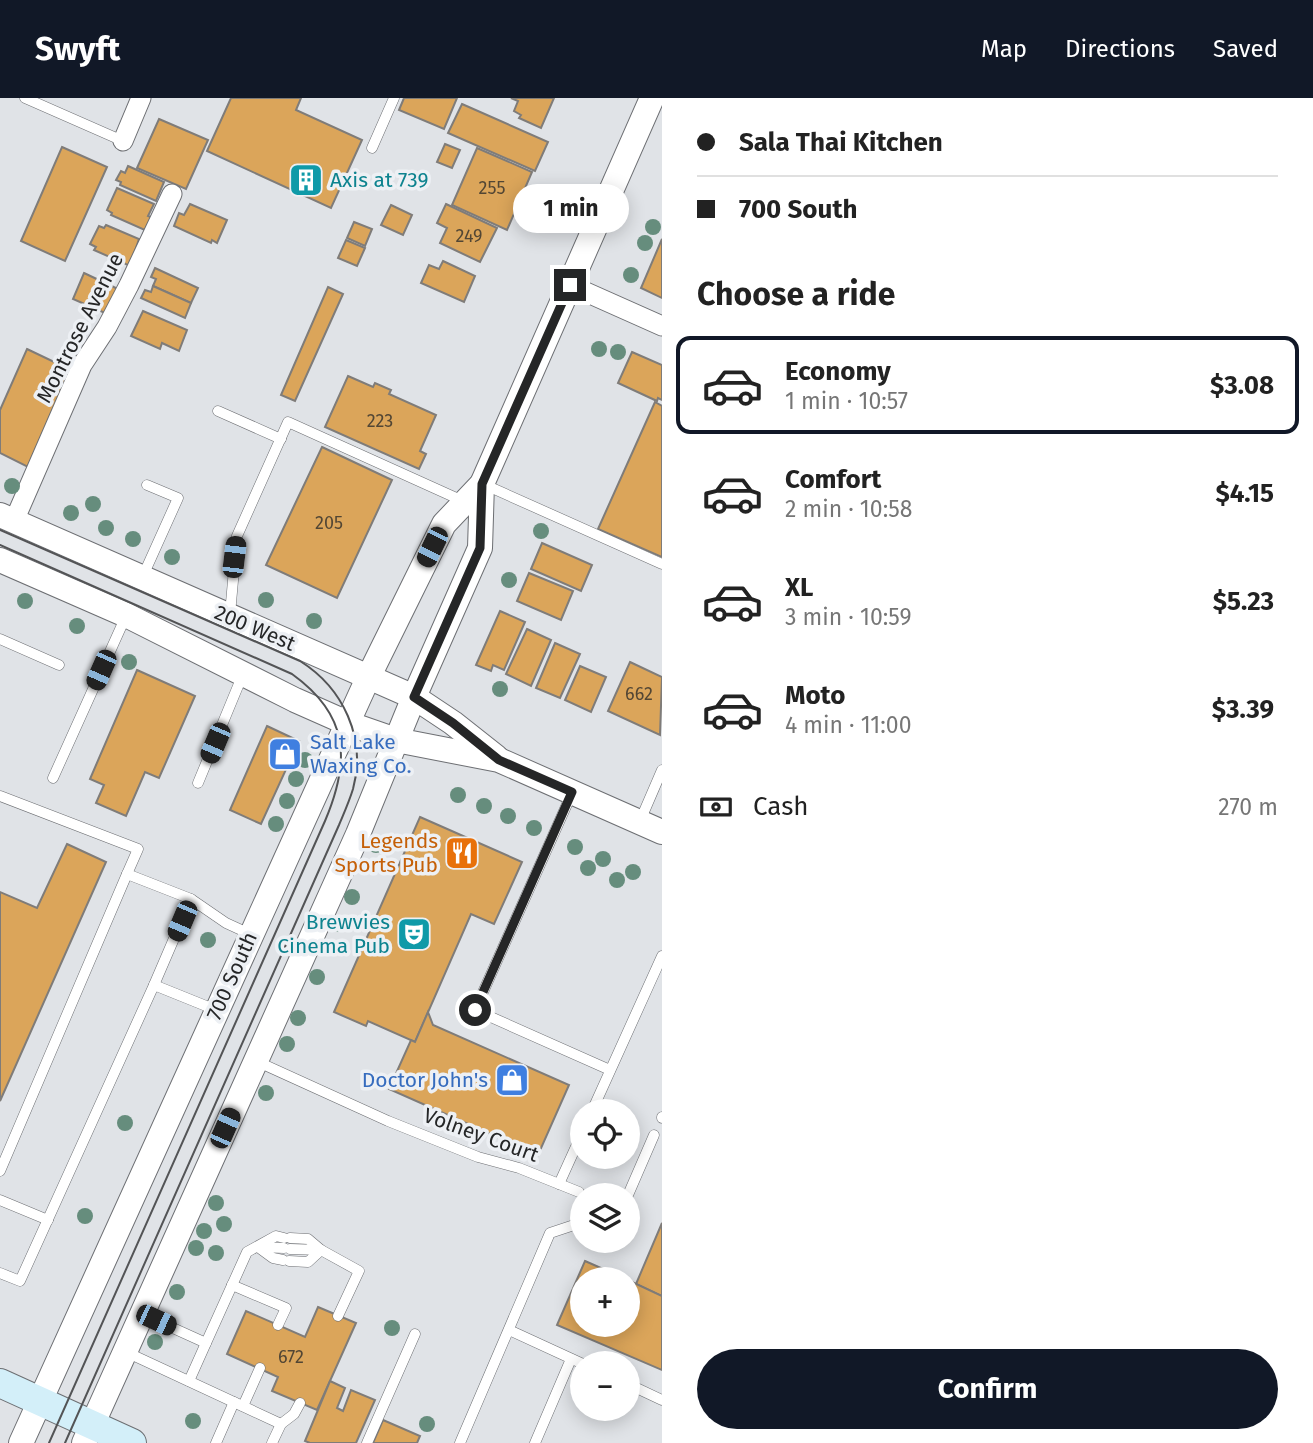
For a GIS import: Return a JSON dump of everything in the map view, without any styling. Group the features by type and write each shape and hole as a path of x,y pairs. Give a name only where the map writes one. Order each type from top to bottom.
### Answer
{"main road":[{"path":"0,1384 39,1401 88,1434 132,1443"}],"street":[{"path":"123,141 141,98"},
{"name":"700 South","path":"21,1443 368,678 443,524 482,484 652,98"},
{"name":"Montrose Avenue","path":"7,518 82,365 107,327 129,285 172,194"},
{"path":"570,285 662,326"},
{"name":"700 South","path":"88,1434 358,834 414,697 480,548 482,484"},
{"name":"200 West","path":"7,518 414,697 453,723 499,760"},
{"name":"200 West","path":"0,560 126,615 347,723 396,740 499,760 662,832"}],"lane":[{"path":"24,98 123,141"},
{"path":"372,148 394,98"},
{"path":"218,411 281,439"},
{"path":"230,618 237,536 288,422 465,502"},
{"path":"482,484 662,564"},
{"path":"142,579 178,498 147,485"},
{"path":"53,778 126,615"},
{"path":"0,639 59,666"},
{"path":"198,783 244,674"},
{"path":"639,822 662,770"},
{"path":"572,792 475,1010 610,1070"},
{"path":"0,796 138,849 0,1171"},
{"path":"127,874 191,899 226,923 251,934"},
{"path":"0,1273 20,1281 191,899"},
{"path":"597,1099 662,956"},
{"path":"154,985 217,1010"},
{"name":"Volney Court","path":"256,1061 388,1121 478,1157 519,1168 570,1188"},
{"path":"633,1183 654,1135"},
{"path":"559,1184 570,1160"},
{"path":"0,1200 48,1220"},
{"path":"460,1443 550,1233 570,1226"},
{"path":"189,1381 247,1252 258,1247 308,1239 321,1250 359,1271 338,1316"},
{"path":"258,1247 273,1258 286,1261 308,1262 321,1250"},
{"path":"232,1285 286,1308 278,1325"},
{"path":"142,1314 206,1343"},
{"path":"509,1330 570,1359"},
{"path":"367,1443 415,1334"},
{"path":"125,1352 281,1424"},
{"path":"535,1443 570,1361"},
{"path":"216,1443 260,1368"},
{"path":"640,1390 662,1400"},
{"path":"272,1443 281,1424 295,1414 300,1403"}],"building":[{"name":"Axis at 739","path":"231,98 301,98 296,110 362,140 331,208 207,151"},
{"path":"404,98 457,98 444,129 399,110"},
{"path":"511,98 554,98 541,128 519,118 521,115 514,111 518,101"},
{"path":"462,104 548,142 535,171 448,133"},
{"path":"159,119 208,140 186,189 137,168"},
{"path":"445,144 460,150 452,168 437,162"},
{"path":"62,147 107,167 65,261 21,241"},
{"path":"477,148 532,172 507,230 452,205"},
{"path":"128,166 164,182 156,201 120,185 121,182 116,180 121,171 125,173"},
{"path":"117,188 154,204 148,216 153,218 147,231 111,215 107,210"},
{"path":"190,204 227,220 217,243 212,240 211,243 174,226 179,213 184,215"},
{"path":"446,204 497,228 480,262 440,243 447,228 437,223"},
{"path":"391,205 412,215 403,235 381,225"},
{"path":"354,222 372,229 365,246 347,238"},
{"path":"106,225 139,239 130,266 94,250 96,247 90,244 99,226 104,228"},
{"path":"662,239 662,298 641,288"},
{"path":"346,240 365,248 357,266 338,258"},
{"path":"443,261 475,276 464,302 421,283 429,265 439,269"},
{"path":"155,268 198,288 191,303 153,286 156,279 151,277"},
{"path":"84,273 120,290 105,313 73,299"},
{"path":"153,286 191,303 185,318 141,298 145,290 151,292"},
{"path":"328,287 343,294 295,401 281,395"},
{"path":"143,311 187,330 179,351 162,343 160,349 131,336"},
{"path":"27,349 71,370 28,467 0,453 0,410"},
{"path":"632,352 662,365 662,400 658,398 657,401 618,383"},
{"path":"348,376 373,387 375,383 391,390 389,394 436,415 420,451 426,454 419,469 325,427"},
{"path":"655,402 662,406 662,557 598,529"},
{"path":"322,447 392,480 337,598 266,565"},
{"path":"542,543 592,565 581,591 531,569"},
{"path":"529,573 573,591 561,620 517,601"},
{"path":"500,611 525,622 504,670 493,665 491,671 476,665"},
{"path":"527,629 551,640 531,686 506,674"},
{"path":"555,643 580,654 560,698 536,688"},
{"path":"630,662 662,677 660,735 608,711"},
{"path":"580,666 606,677 591,712 565,700"},
{"path":"137,670 195,696 159,778 145,772 126,816 96,803 104,785 90,779"},
{"path":"267,726 299,741 261,824 230,810"},
{"path":"420,817 522,862 494,924 471,914 415,1042 368,1021 366,1026 334,1012"},
{"path":"67,844 106,862 0,1101 0,892 37,908"},
{"path":"428,1012 433,1025 569,1085 538,1155 389,1089 411,1040 415,1042"},
{"path":"662,1223 662,1296 640,1286 640,1275"},
{"path":"585,1261 599,1267 582,1267"},
{"path":"640,1286 662,1296 662,1370 640,1361 640,1351 618,1351 585,1337 640,1337"},
{"path":"570,1295 570,1331 557,1325"},
{"path":"318,1307 356,1323 317,1410 272,1391 278,1377 227,1354 246,1311 305,1337"},
{"path":"330,1381 345,1388 337,1408 343,1411 351,1390 375,1400 356,1443 305,1441"},
{"path":"383,1420 420,1436 417,1443 373,1443"}],"tram line":[{"path":"0,530 300,661 315,672 339,700 348,716 357,751 353,789 339,825 65,1443"},
{"path":"0,545 292,674 325,706 340,740 341,758 339,778 325,821 49,1443"}],"place":[{"name":"Axis at 739","path":"306,180"},
{"name":"Salt Lake Waxing Co.","path":"285,754"},
{"name":"Legends Sports Pub","path":"462,853"},
{"name":"Brewvies Cinema Pub","path":"414,934"},
{"name":"Doctor John's","path":"512,1080"}],"route":[{"path":"475,1010 572,792 499,760 453,723 414,697 480,548 482,484 570,285"}]}
